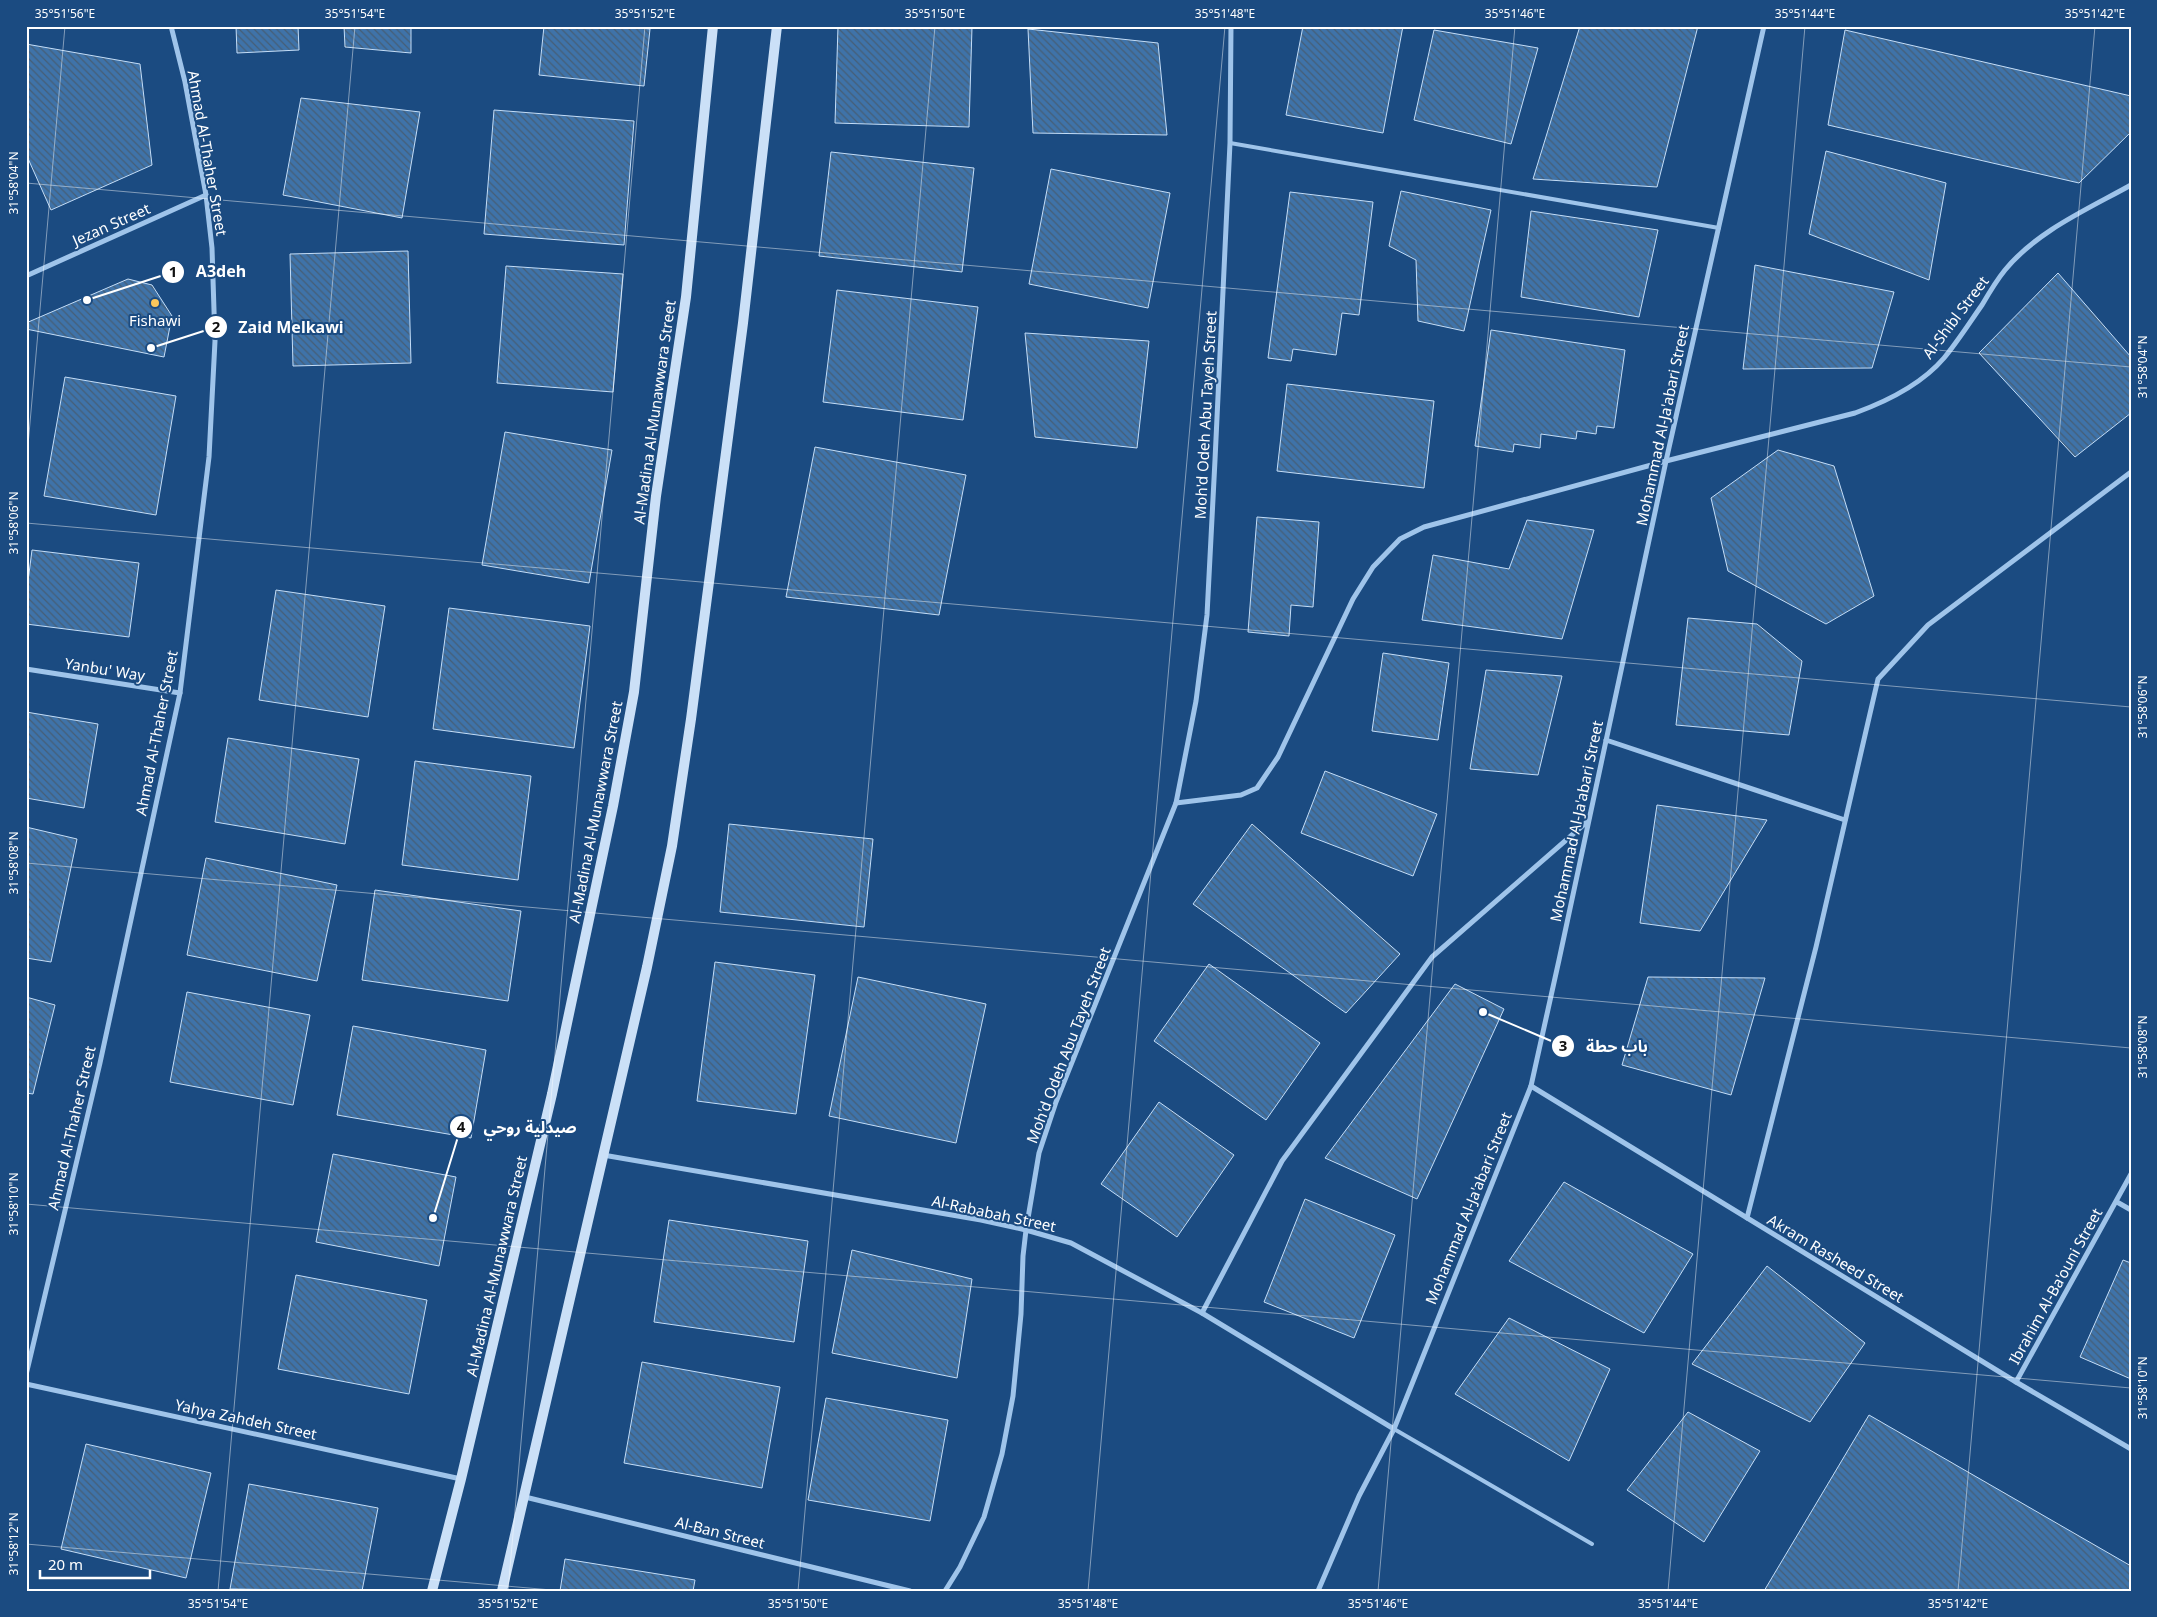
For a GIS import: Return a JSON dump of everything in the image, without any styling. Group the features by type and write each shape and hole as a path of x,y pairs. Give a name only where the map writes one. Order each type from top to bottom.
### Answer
{"main road":[{"name":"Al-Madina Al-Munawwara Street","path":"432,1591 461,1479 554,1084 613,806 634,692 656,496 686,297 713,26"},
{"path":"502,1591 647,967 672,846 691,719 744,323 777,26"}],"street":[{"name":"Ahmad Al-Thaher Street","path":"26,1375 98,1072 180,693 209,458 215,351 212,248 206,194 185,82 171,26"},
{"name":"Moh'd Odeh Abu Tayeh Street","path":"944,1591 960,1567 984,1517 1002,1454 1013,1396 1021,1314 1022,1256 1039,1153 1056,1102 1176,803 1196,701 1206,615 1230,143 1230,26"},
{"name":"Mohammad Al-Ja'abari Street","path":"1318,1591 1359,1496 1394,1429 1531,1086 1666,461 1764,26"},
{"name":"Al-Shibl Street","path":"1666,461 1855,414 1878,405 1908,389 1926,376 1944,358 2005,270 2032,244 2068,220 2131,185"},
{"name":"Jezan Street","path":"26,276 206,194"},
{"path":"1176,803 1241,795 1257,788 1278,757 1352,599 1373,567 1400,539 1424,527 1666,461"},
{"path":"1747,1218 1816,947 1878,680 1928,625 2131,472"},
{"name":"Yanbu' Way","path":"26,669 180,693"},
{"path":"1606,740 1845,820"},
{"path":"1202,1313 1282,1161 1432,957 1589,821"},
{"name":"Akram Rasheed Street","path":"1531,1086 2016,1382 2131,1449"},
{"name":"Al-Rababah Street","path":"603,1155 1026,1230 1071,1243 1202,1313 1394,1429"},
{"name":"Ibrahim Al-Ba'ouni Street","path":"2016,1382 2131,1174"},
{"name":"Ibrahim Al-Ba'ouni Street","path":"2117,1202 2131,1210"},
{"name":"Yahya Zahdeh Street","path":"26,1384 461,1479"},
{"name":"Al-Ban Street","path":"525,1497 910,1591"}],"lane":[{"path":"1230,143 1719,228"},
{"path":"1394,1429 1592,1544"}],"building":[{"path":"236,26 298,26 299,50 237,53"},
{"path":"344,26 411,26 411,53 345,47"},
{"path":"544,26 625,26 650,29 644,86 539,75"},
{"path":"838,26 972,27 969,127 835,123"},
{"path":"1303,26 1403,26 1383,133 1286,115"},
{"path":"1580,26 1698,26 1657,187 1533,179"},
{"path":"1028,29 1158,43 1167,135 1033,133"},
{"path":"1434,30 1538,48 1511,144 1414,120"},
{"path":"1845,30 2131,96 2131,132 2079,183 1828,125"},
{"path":"26,44 140,64 152,165 51,210 26,154"},
{"path":"301,98 420,112 402,218 283,195"},
{"path":"494,110 634,121 624,245 484,234"},
{"path":"1826,151 1946,183 1929,280 1809,234"},
{"path":"831,152 974,168 962,272 819,256"},
{"path":"1051,169 1170,193 1148,308 1029,284"},
{"path":"1401,191 1491,210 1464,331 1418,321 1416,260 1389,246"},
{"path":"1290,192 1373,202 1359,315 1342,313 1336,355 1293,349 1291,361 1268,358"},
{"path":"1531,211 1658,230 1639,317 1521,297"},
{"path":"408,251 411,363 293,366 290,254"},
{"path":"1755,265 1894,292 1872,368 1743,369"},
{"path":"506,266 623,274 613,392 497,383"},
{"path":"2058,273 2131,357 2131,413 2075,457 1979,353"},
{"path":"128,279 152,285 172,316 164,357 26,329 26,323"},
{"path":"837,290 978,307 963,420 823,402"},
{"path":"1491,330 1625,350 1614,428 1597,426 1596,434 1577,431 1576,439 1541,434 1540,448 1514,444 1513,452 1475,446"},
{"path":"1025,333 1149,341 1137,448 1035,437"},
{"path":"65,377 176,396 156,515 44,496"},
{"path":"1287,384 1434,401 1424,488 1277,471"},
{"path":"505,432 612,450 589,583 482,565"},
{"path":"815,447 966,475 939,615 786,597"},
{"path":"1778,450 1834,466 1874,596 1826,624 1728,571 1711,498"},
{"path":"1257,517 1319,522 1313,607 1291,605 1289,636 1248,632"},
{"path":"1527,520 1594,530 1562,639 1422,620 1433,555 1509,569"},
{"path":"32,550 139,563 129,637 26,624 26,597"},
{"path":"276,590 385,606 368,717 259,700"},
{"path":"449,608 590,626 574,748 433,729"},
{"path":"1688,618 1757,624 1802,661 1789,735 1676,725"},
{"path":"1383,653 1449,663 1438,740 1372,731"},
{"path":"1486,670 1562,676 1538,775 1470,769"},
{"path":"26,712 98,724 84,808 26,798"},
{"path":"228,738 359,759 345,844 215,822"},
{"path":"415,761 531,776 518,880 402,865"},
{"path":"1325,771 1437,814 1413,876 1301,833"},
{"path":"1657,805 1767,820 1700,931 1640,923"},
{"path":"729,824 873,839 864,927 720,912"},
{"path":"1252,824 1400,954 1346,1013 1193,904"},
{"path":"26,827 77,839 51,962 26,958"},
{"path":"206,858 337,885 317,981 187,955"},
{"path":"375,890 521,911 508,1001 362,980"},
{"path":"715,962 815,975 796,1114 697,1101"},
{"path":"1209,964 1320,1043 1266,1120 1154,1041"},
{"path":"858,977 986,1004 956,1143 829,1116"},
{"path":"1648,977 1765,978 1731,1095 1622,1065"},
{"path":"1455,984 1504,1009 1417,1199 1325,1158"},
{"path":"187,992 310,1015 293,1105 170,1082"},
{"path":"26,997 55,1005 33,1094 26,1093"},
{"path":"353,1026 486,1050 471,1138 337,1115"},
{"path":"1159,1102 1234,1155 1177,1237 1101,1184"},
{"path":"333,1154 456,1177 439,1266 316,1242"},
{"path":"1564,1182 1693,1254 1644,1333 1509,1261"},
{"path":"1305,1199 1395,1235 1354,1338 1264,1302"},
{"path":"669,1220 808,1241 794,1342 654,1322"},
{"path":"852,1250 972,1279 957,1378 832,1353"},
{"path":"2123,1260 2131,1263 2131,1379 2080,1357"},
{"path":"1767,1266 1865,1343 1810,1422 1692,1364"},
{"path":"296,1275 427,1300 409,1394 278,1369"},
{"path":"1509,1318 1610,1369 1569,1461 1455,1394"},
{"path":"642,1362 780,1387 762,1488 624,1463"},
{"path":"826,1398 948,1420 930,1521 808,1500"},
{"path":"1688,1412 1760,1451 1704,1542 1627,1490"},
{"path":"1869,1415 2131,1566 2131,1591 1764,1591"},
{"path":"86,1444 211,1473 186,1578 61,1549"},
{"path":"249,1484 378,1508 362,1591 230,1589"},
{"path":"565,1559 695,1580 693,1591 560,1591"}],"place":[{"name":"A3deh","path":"87,300"},
{"name":"Fishawi","path":"155,303"},
{"name":"Zaid Melkawi","path":"151,348"},
{"name":"باب حطة","path":"1483,1012"},
{"name":"صيدلية روحي","path":"433,1218"}]}
